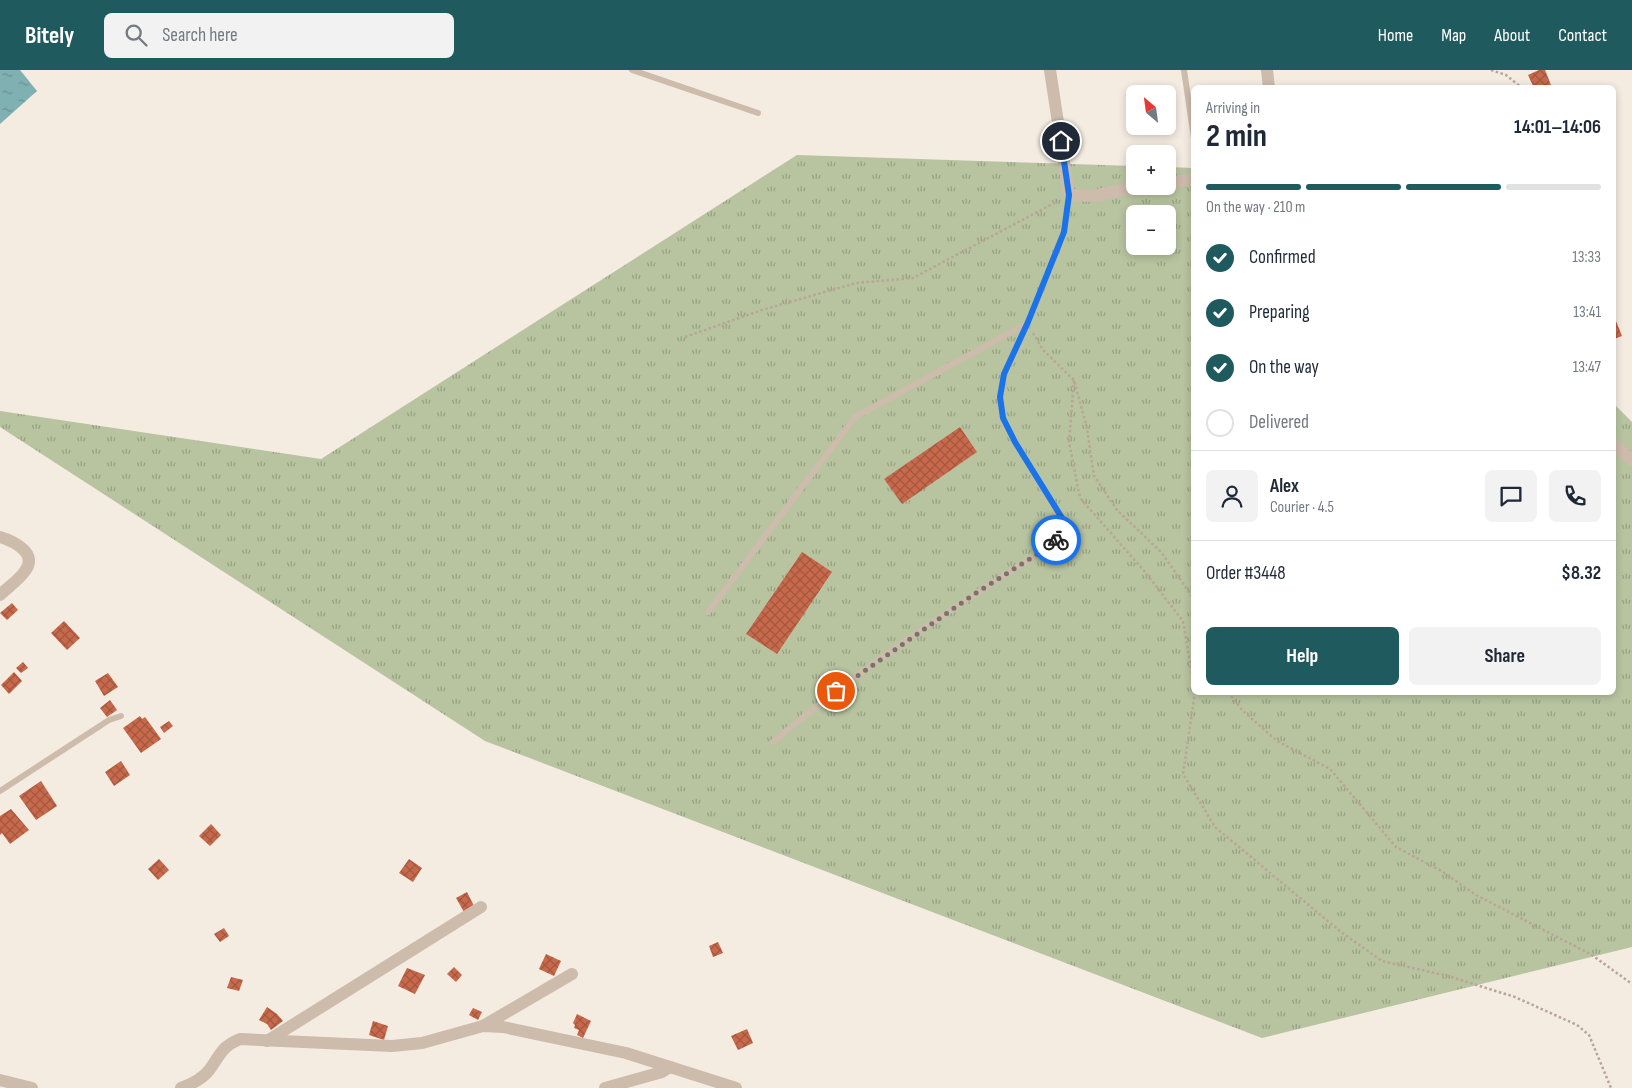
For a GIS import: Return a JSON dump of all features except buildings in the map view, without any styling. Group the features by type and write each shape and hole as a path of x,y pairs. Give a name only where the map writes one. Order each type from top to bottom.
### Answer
{"street":[{"path":"1050,70 1069,195 1093,196 1126,189"},
{"path":"1267,70 1269,85"},
{"path":"1176,182 1191,179"},
{"path":"1616,447 1632,460"},
{"path":"0,537 22,545 28,557 27,570 0,595"},
{"path":"266,1041 481,907"},
{"path":"181,1088 194,1083 209,1071 226,1045 240,1039 392,1046 422,1043 483,1026 572,974"},
{"path":"483,1026 503,1027 626,1054 736,1088"},
{"path":"605,1088 662,1072 670,1067"},
{"path":"0,1080 32,1088"}],"lane":[{"path":"632,70 758,113"},
{"path":"1184,70 1191,118"},
{"path":"773,742 821,702 973,595 1050,546 1058,538 1062,528 1062,518 1015,442 1003,418 1000,397 1004,374 1028,322 1064,232 1069,195"},
{"path":"708,612 855,417 1028,322"},
{"path":"0,791 109,720 121,716"}],"path":[{"path":"1491,70 1506,75 1518,85"},
{"path":"685,337 762,310 856,283 913,278 1069,195"},
{"path":"1028,322 1043,350 1074,380 1087,428 1094,476 1117,510 1161,552 1191,595"},
{"path":"1074,380 1069,442 1080,498 1145,572 1182,621 1191,670"},
{"path":"1195,695 1183,774 1215,828 1341,932 1382,961 1448,976 1515,997 1577,1024 1588,1035 1611,1088"},
{"path":"1230,695 1242,710 1277,741 1330,769 1396,846 1443,872 1476,895 1592,955 1632,984"}],"green space":[{"path":"797,155 1126,166 1126,195 1176,195 1176,167 1191,168 1191,695 1616,695 1616,406 1632,422 1632,947 1262,1038 485,741 0,427 0,411 321,459"}],"water":[{"path":"0,70 20,70 37,91 0,124"}],"way so far":[{"path":"836,691 973,595 1050,546 1056,540"}],"route":[{"path":"1056,540 1062,528 1062,518 1015,442 1003,418 1000,397 1004,374 1028,322 1064,232 1069,195 1061,141"}]}
